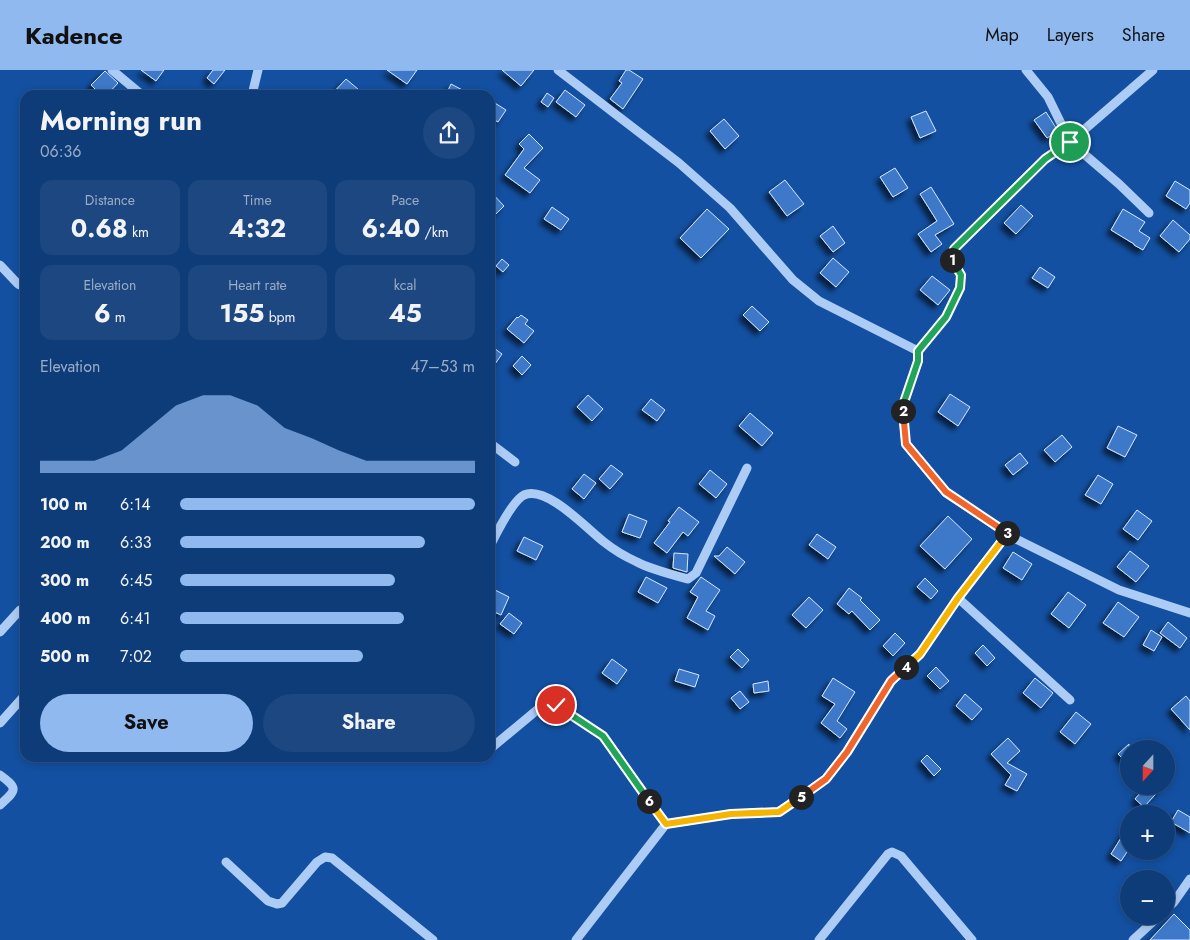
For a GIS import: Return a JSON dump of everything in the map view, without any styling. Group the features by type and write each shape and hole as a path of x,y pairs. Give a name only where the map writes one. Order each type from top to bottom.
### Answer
{"street":[{"path":"112,70 136,90"},
{"path":"253,90 258,70"},
{"path":"558,70 678,164 730,208 793,280 819,301 918,351"},
{"path":"1026,70 1048,97 1070,142 1119,184 1149,213"},
{"path":"1153,70 1070,142 1045,159 954,249 951,258 961,275 960,288 946,317 918,351 918,361 902,408 906,444 946,492 1016,539 1120,590 1190,613"},
{"path":"0,265 20,285"},
{"path":"495,447 515,462"},
{"path":"495,537 508,512 522,496 537,494 558,503 606,543 638,563 688,579 696,573 747,468"},
{"path":"576,940 666,824 731,814 779,812 826,779 847,752 891,681 920,654 958,598 1008,533"},
{"path":"958,598 1070,700"},
{"path":"0,632 20,610"},
{"path":"0,723 20,701"},
{"path":"495,745 543,705 556,705 603,736 666,824"},
{"path":"0,775 12,784 14,789 0,805"},
{"path":"819,940 888,854 892,852 901,856 972,940"},
{"path":"226,862 268,900 277,904 282,903 317,862 325,857 332,858 433,940"},
{"path":"1175,901 1190,879"},
{"path":"1133,940 1149,925"}],"building":[{"path":"141,70 164,70 156,81"},
{"path":"213,70 225,70 214,84 207,78"},
{"path":"387,70 417,70 407,84"},
{"path":"502,70 534,70 521,86"},
{"path":"626,70 643,79 623,109 610,99 622,83 619,81"},
{"path":"105,71 118,83 112,90 96,90 91,85"},
{"path":"346,79 359,90 336,90"},
{"path":"451,84 462,90 448,90"},
{"path":"565,90 585,105 576,117 556,102"},
{"path":"547,93 554,98 548,107 541,102"},
{"path":"495,103 506,110 498,122 495,120"},
{"path":"926,111 936,131 920,138 911,117"},
{"path":"1046,112 1058,131 1047,138 1034,120"},
{"path":"724,119 739,136 725,149 710,131"},
{"path":"529,134 543,148 524,168 540,180 530,193 505,175 524,149 519,144"},
{"path":"895,168 908,188 893,197 880,177"},
{"path":"785,180 804,204 787,216 769,192"},
{"path":"1175,181 1190,190 1190,203 1186,209 1166,196"},
{"path":"931,187 954,224 935,235 942,244 931,252 918,234 937,221 920,194"},
{"path":"495,196 504,206 495,215"},
{"path":"1021,205 1033,216 1016,234 1004,223"},
{"path":"552,207 569,219 561,230 544,219"},
{"path":"707,209 729,229 701,258 680,238"},
{"path":"1123,209 1145,222 1139,231 1150,238 1143,250 1111,230"},
{"path":"1173,220 1190,235 1190,239 1179,252 1160,236"},
{"path":"833,226 845,243 833,252 820,236"},
{"path":"833,258 849,272 836,287 820,273"},
{"path":"502,259 509,265 503,272 496,266"},
{"path":"1040,267 1055,277 1048,288 1032,278"},
{"path":"932,276 950,290 938,305 920,290"},
{"path":"752,306 769,322 760,331 743,315"},
{"path":"521,315 528,320 525,324 534,331 524,343 507,329"},
{"path":"495,349 502,354 495,364"},
{"path":"522,356 531,365 522,375 513,366"},
{"path":"950,394 970,407 958,426 938,412"},
{"path":"588,395 603,409 592,421 577,407"},
{"path":"651,399 665,410 657,421 642,410"},
{"path":"750,413 773,433 762,446 739,426"},
{"path":"1118,426 1137,435 1125,457 1107,448"},
{"path":"1062,435 1072,447 1055,462 1044,450"},
{"path":"1020,453 1028,463 1013,475 1005,465"},
{"path":"611,465 623,474 610,489 599,479"},
{"path":"710,470 727,484 716,498 699,484"},
{"path":"584,474 596,483 584,499 572,489"},
{"path":"1098,475 1113,484 1101,504 1085,495"},
{"path":"679,507 699,522 688,536 683,532 667,553 654,543"},
{"path":"1137,510 1152,521 1138,540 1123,529"},
{"path":"629,514 647,521 640,538 622,532"},
{"path":"948,516 972,539 945,569 920,546"},
{"path":"817,534 836,547 828,559 809,545"},
{"path":"524,537 543,546 536,560 517,551"},
{"path":"727,547 745,562 735,574 714,556 719,556"},
{"path":"1130,551 1149,566 1136,582 1117,567"},
{"path":"1013,552 1032,564 1022,580 1003,568"},
{"path":"674,553 688,554 687,572 673,568"},
{"path":"646,577 667,588 658,603 638,592"},
{"path":"701,577 720,590 706,611 715,616 708,630 687,618 698,597 690,592"},
{"path":"925,578 938,591 931,599 917,587"},
{"path":"849,588 862,598 860,600 880,620 870,630 852,611 849,614 837,604"},
{"path":"495,590 509,597 501,615 495,612"},
{"path":"1068,592 1086,605 1069,628 1051,614"},
{"path":"809,597 823,610 806,628 792,615"},
{"path":"1118,602 1139,617 1124,637 1103,623"},
{"path":"509,613 522,623 514,634 500,624"},
{"path":"1168,622 1187,638 1180,648 1160,633"},
{"path":"1151,630 1162,637 1154,651 1143,645"},
{"path":"895,633 905,643 893,656 883,646"},
{"path":"983,645 995,658 987,666 975,653"},
{"path":"738,649 749,660 742,668 730,657"},
{"path":"612,659 627,670 617,684 602,673"},
{"path":"936,667 949,681 940,689 927,676"},
{"path":"679,669 699,675 695,687 675,681"},
{"path":"833,678 855,692 837,721 847,729 840,738 821,723 835,704 822,696"},
{"path":"1035,678 1053,693 1041,708 1023,693"},
{"path":"768,681 769,691 754,693 753,684"},
{"path":"740,691 749,702 740,709 731,698"},
{"path":"965,694 982,709 972,720 956,706"},
{"path":"1186,696 1190,701 1190,730 1171,709"},
{"path":"1076,712 1091,724 1075,744 1060,732"},
{"path":"1008,738 1020,751 1007,763 1027,774 1017,791 1005,785 1011,775 991,754"},
{"path":"927,755 941,769 934,776 921,761"},
{"path":"1138,795 1155,795 1146,805 1142,805 1135,799"},
{"path":"1178,810 1190,817 1190,833 1175,824 1175,815"},
{"path":"1120,840 1120,860 1122,860 1121,861 1111,854"},
{"path":"1175,915 1190,930 1190,940 1150,940 1164,925 1175,925"}],"route":[{"path":"556,705 603,736 666,824 731,814 779,812 826,779 847,752 891,681 920,654 958,598 1008,533 946,492 906,444 902,408 918,361 918,351 946,317 960,288 961,275 951,258 954,249 1045,159 1070,142"}]}
